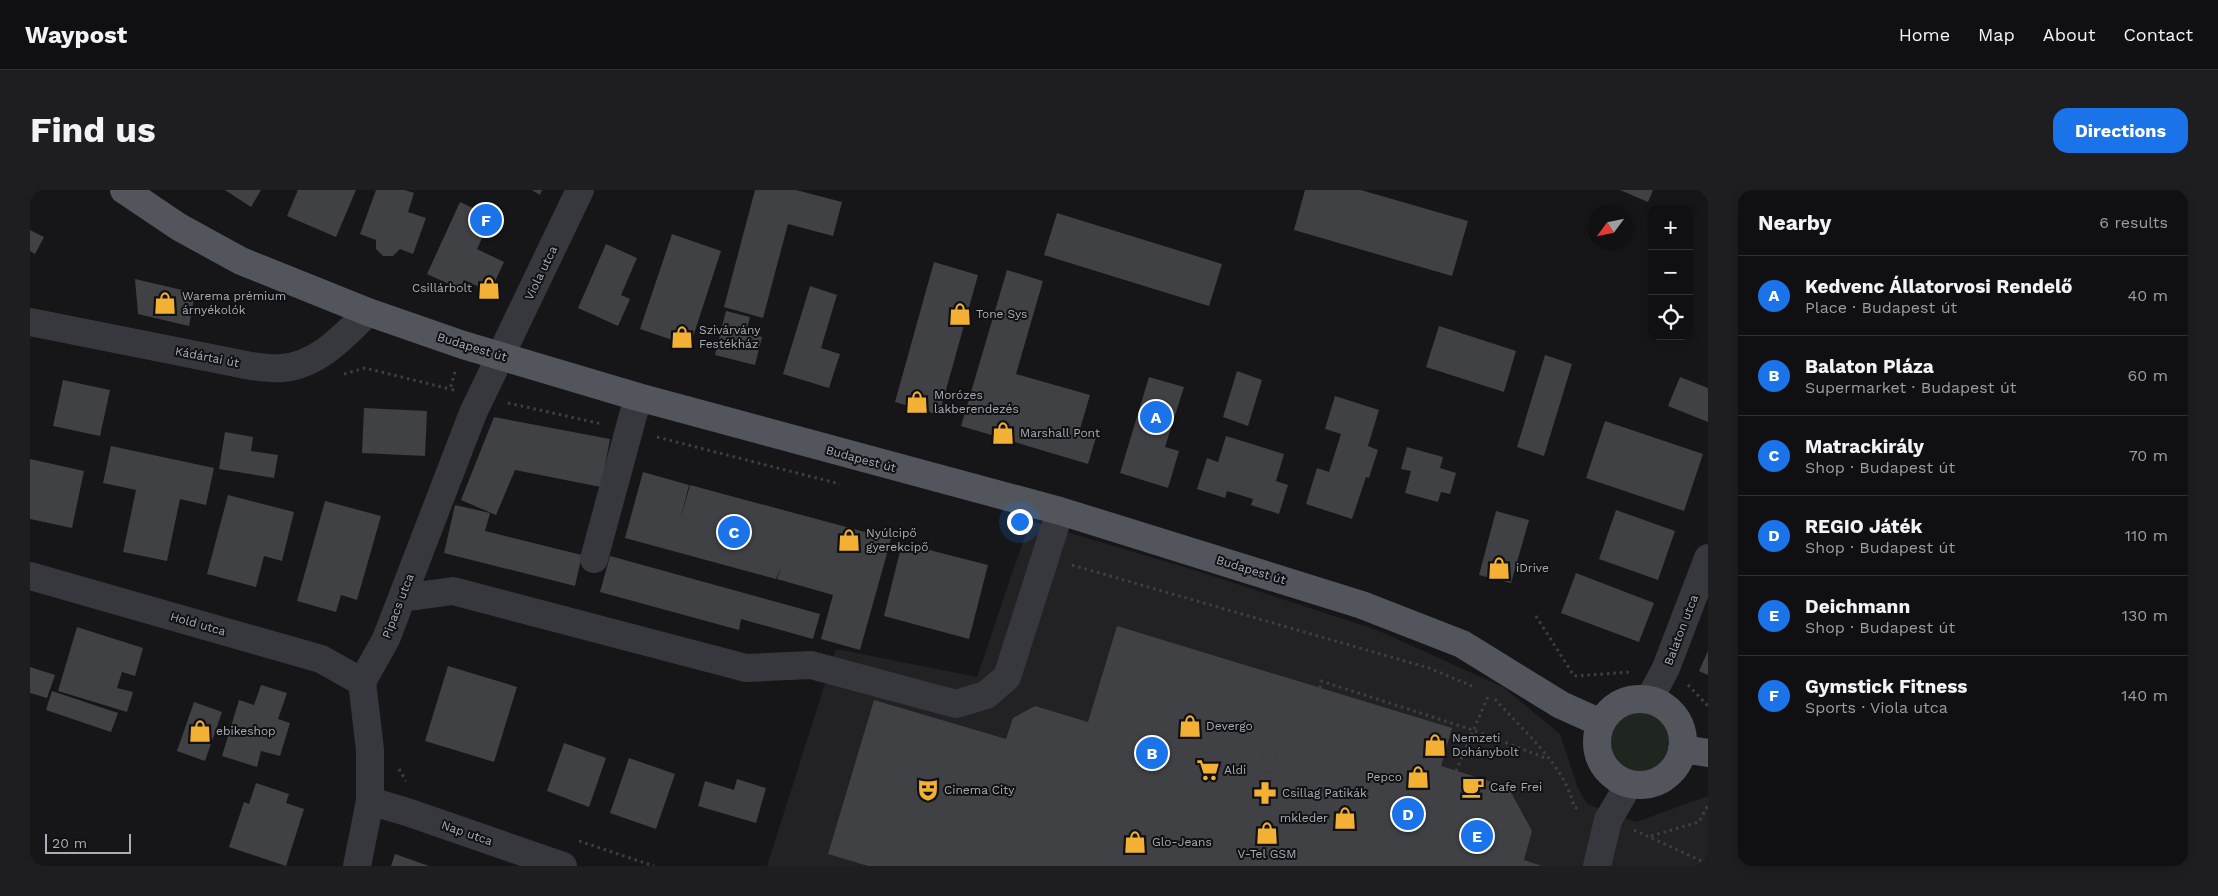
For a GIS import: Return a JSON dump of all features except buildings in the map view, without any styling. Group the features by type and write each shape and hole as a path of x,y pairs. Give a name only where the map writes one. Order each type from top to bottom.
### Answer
{"main road":[{"name":"Budapest út","path":"124,190 179,227 241,262 368,312 463,345 638,397 1060,511 1362,605 1462,644 1560,705 1600,723"},
{"path":"1634,699 1648,700 1661,704 1671,712 1679,723 1682,736 1695,751 1663,778 1646,785 1629,784 1615,778 1604,767 1598,753 1596,738 1600,723 1609,711 1621,703 1634,699"}],"street":[{"name":"Viola utca","path":"501,356 580,190"},
{"name":"Kádártai út","path":"30,322 251,366 282,368 314,359 345,335 368,312"},
{"name":"Pipacs utca","path":"362,682 386,639 473,412 501,356"},
{"path":"594,560 638,397"},
{"path":"402,598 453,591 746,668 811,666 956,704 986,695 1007,677 1060,511"},
{"name":"Balaton utca","path":"1648,700 1666,668 1708,558"},
{"name":"Hold utca","path":"30,576 321,659 362,682"},
{"path":"357,866 370,801 370,750 362,682"},
{"path":"1597,866 1608,820 1629,784"},
{"name":"Nap utca","path":"370,801 408,812 563,866"}],"path":[{"path":"450,389 463,345"},
{"path":"341,375 365,368 482,397 630,430 848,486"},
{"path":"1045,558 1429,668 1489,693 1549,759 1571,792 1574,807 1650,836 1708,864"},
{"path":"1536,616 1574,676 1634,672"},
{"path":"1320,688 1322,681 1473,730 1549,759"},
{"path":"1686,682 1708,706"},
{"path":"1456,771 1489,693"},
{"path":"1256,779 1265,751 1277,755 1271,775"},
{"path":"1650,836 1699,822 1708,805"}],"shaded area":[{"path":"1030,521 1194,570 1377,630 1503,687 1560,734 1578,788 1587,804 1636,822 1708,796 1708,866 767,866 836,649 977,677"},
{"path":"1640,699 1656,702 1664,706 1676,718 1680,726 1683,742 1680,758 1676,766 1664,778 1656,782 1640,785 1624,782 1616,778 1604,766 1600,758 1597,742 1600,726 1604,718 1616,706 1624,702"}],"place":[{"name":"Gymstick Fitness","path":"486,220"},
{"name":"Csillárbolt","path":"489,288"},
{"name":"Warema prémium árnyékolók","path":"165,303"},
{"name":"Tone Sys","path":"960,314"},
{"name":"Szivárvány Festékház","path":"682,337"},
{"name":"Morózes lakberendezés","path":"917,402"},
{"name":"Kedvenc Állatorvosi Rendelő","path":"1156,417"},
{"name":"Marshall Pont","path":"1003,433"},
{"name":"Matrackirály","path":"734,532"},
{"name":"Nyúlcipő gyerekcipő","path":"849,540"},
{"name":"iDrive","path":"1499,568"},
{"name":"Devergo","path":"1190,726"},
{"name":"ebikeshop","path":"200,731"},
{"name":"Nemzeti Dohánybolt","path":"1435,745"},
{"name":"Balaton Pláza","path":"1152,753"},
{"name":"Aldi","path":"1208,770"},
{"name":"Pepco","path":"1418,777"},
{"name":"Cafe Frei","path":"1473,787"},
{"name":"Cinema City","path":"928,790"},
{"name":"Csillag Patikák","path":"1265,793"},
{"name":"REGIO Játék","path":"1408,814"},
{"name":"mkleder","path":"1345,818"},
{"name":"V-Tel GSM","path":"1267,833"},
{"name":"Deichmann","path":"1477,836"},
{"name":"Glo-Jeans","path":"1135,842"}]}
